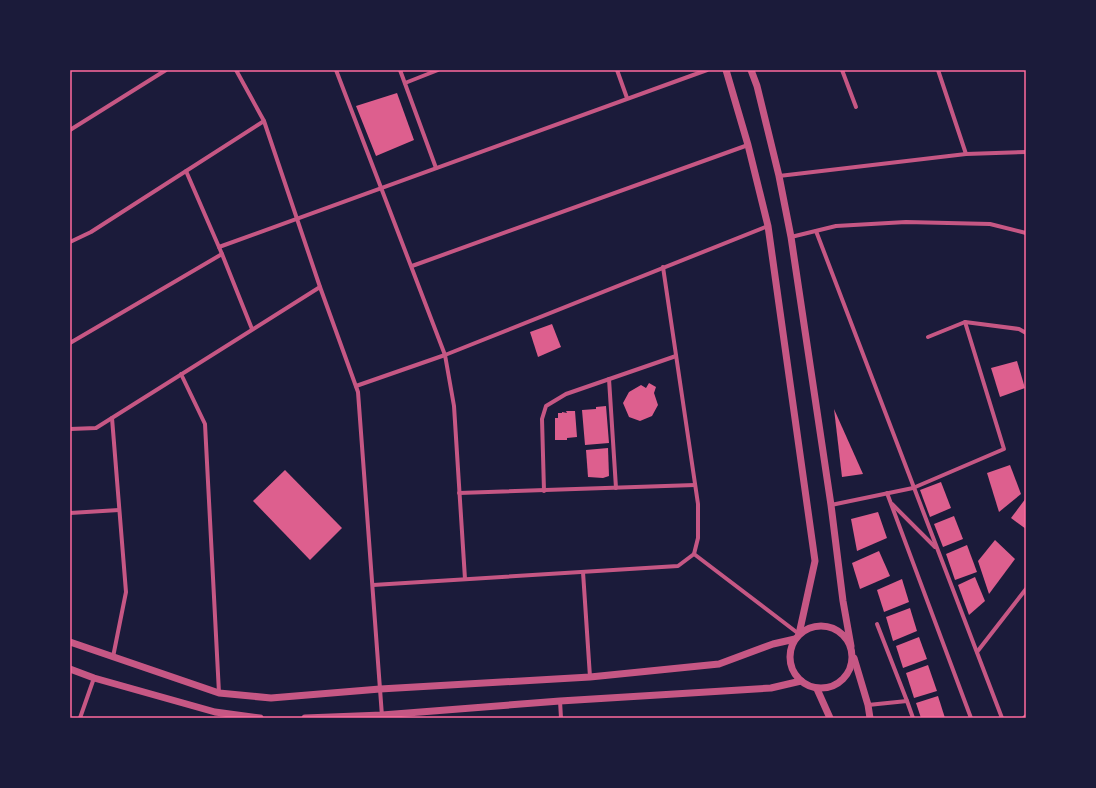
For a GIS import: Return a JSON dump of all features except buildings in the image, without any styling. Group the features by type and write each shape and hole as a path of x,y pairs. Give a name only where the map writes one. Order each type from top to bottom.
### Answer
{"street":[{"path":"70,130 166,70"},
{"path":"236,70 264,121 320,287 358,392 382,717"},
{"path":"336,70 445,355 454,406 465,579"},
{"path":"400,70 436,168"},
{"path":"405,83 438,70"},
{"path":"617,70 627,98"},
{"path":"219,247 706,70"},
{"path":"726,70 748,145 768,226 814,561 797,637 791,648 791,666 801,681 809,686 817,689 831,687 843,681 850,669 853,656"},
{"path":"751,70 757,86 791,236 831,505 843,601 853,656 868,705 870,718"},
{"path":"842,70 856,107"},
{"path":"938,70 966,154"},
{"path":"70,242 90,232 264,121"},
{"path":"412,266 748,145"},
{"path":"778,176 966,154 1026,152"},
{"path":"186,171 222,254 252,329"},
{"path":"791,236 836,226 906,222 990,224 1026,233"},
{"path":"356,386 445,355 768,226"},
{"path":"816,231 1002,718"},
{"path":"70,343 222,254"},
{"path":"373,585 678,566 694,554 698,538 698,504 663,267"},
{"path":"70,429 96,428 320,287"},
{"path":"831,505 913,488 1004,448 965,322"},
{"path":"928,337 965,322 1019,329 1026,333"},
{"path":"544,491 542,419 546,406 566,394 676,356"},
{"path":"181,374 205,424 219,693"},
{"path":"609,379 616,488"},
{"path":"112,418 126,592 113,657"},
{"path":"459,493 695,485"},
{"path":"888,493 971,718"},
{"path":"891,503 937,549"},
{"path":"70,513 119,510"},
{"path":"694,554 797,637"},
{"path":"583,572 590,677"},
{"path":"977,652 1026,589"},
{"path":"878,624 913,718"},
{"path":"70,642 219,693 271,698 380,689 590,677 720,664 773,644 797,637 808,628 818,626 828,626 838,630 851,646"},
{"path":"70,669 94,678 216,712 260,718"},
{"path":"80,718 94,678"},
{"path":"305,718 382,717 560,701 771,688 801,681"},
{"path":"817,689 830,718"},
{"path":"868,705 907,700"},
{"path":"560,701 561,718"}]}
